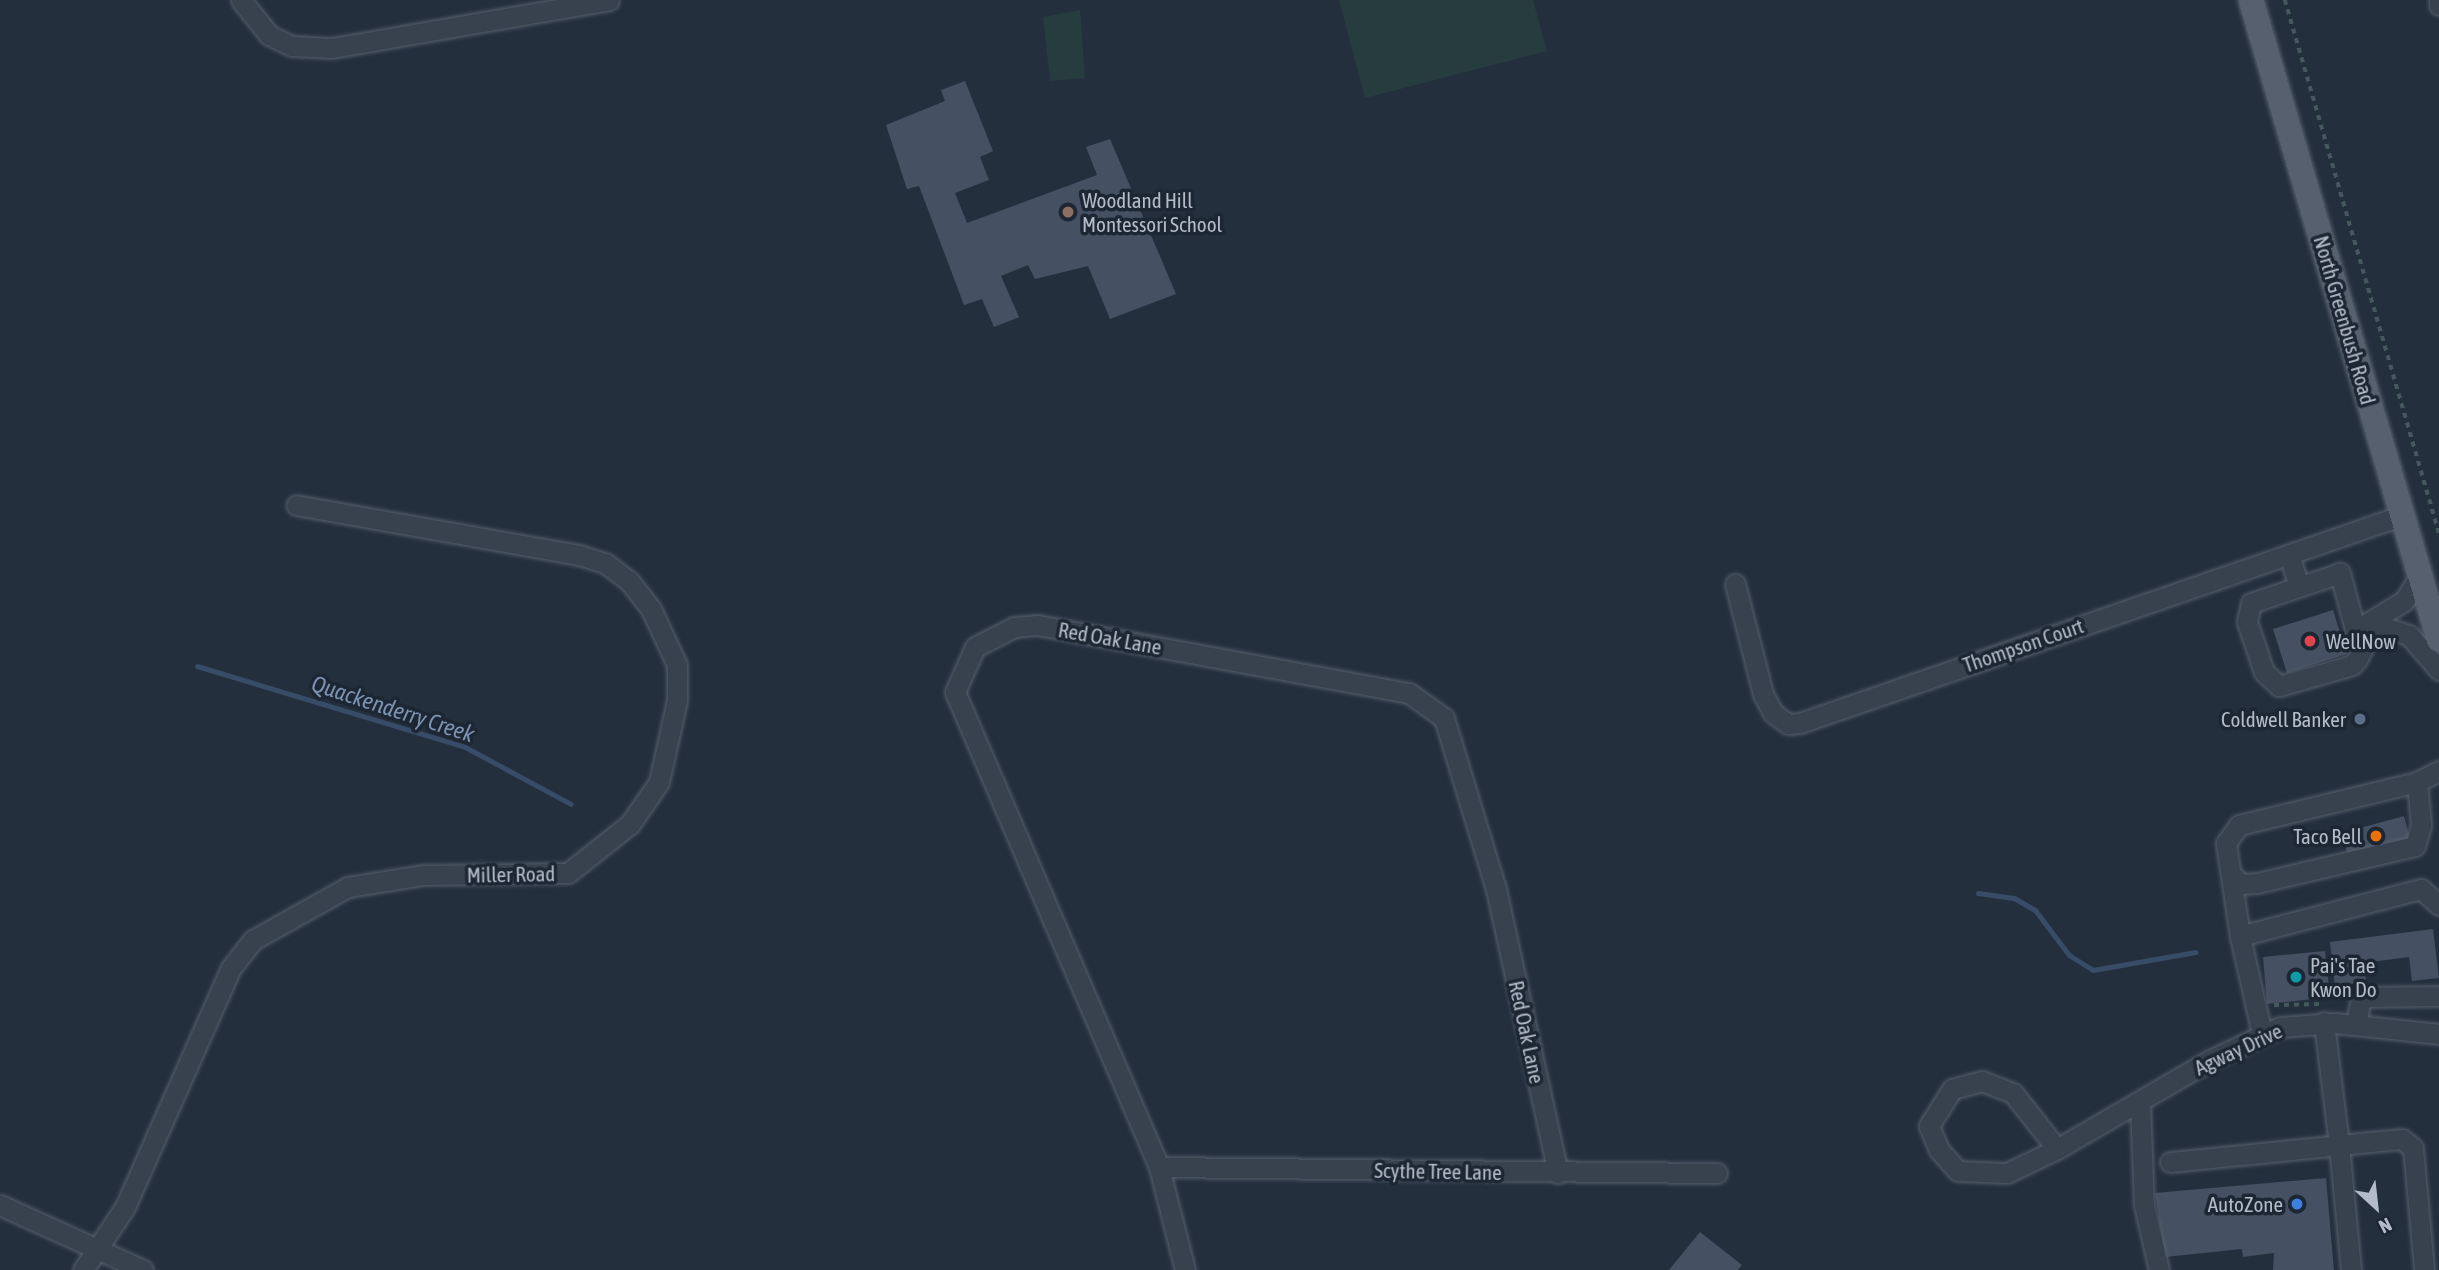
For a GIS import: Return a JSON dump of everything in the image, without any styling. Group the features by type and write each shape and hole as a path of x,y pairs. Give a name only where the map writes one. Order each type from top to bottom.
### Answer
{"main road":[{"name":"North Greenbush Road","path":"2250,0 2439,636"}],"street":[{"path":"242,0 270,35 292,46 332,48 609,0"},
{"path":"2438,0 2439,5"},
{"name":"Miller Road","path":"83,1270 98,1252 157,1144 231,968 253,940 348,887 422,875 568,873 630,824 659,782 677,700 677,665 651,609 629,581 579,555 398,528 296,505"},
{"name":"Thompson Court","path":"1735,584 1763,694 1787,724 2403,515"},
{"path":"2289,554 2299,587"},
{"path":"2361,652 2340,573 2262,598 2249,611 2270,681 2279,686 2352,665 2376,631 2398,629 2439,670"},
{"path":"2355,626 2389,614 2420,575"},
{"name":"Red Oak Lane","path":"1185,1270 1159,1167 955,692 975,647 1014,627 1038,625 1409,693 1444,718 1496,890 1558,1172"},
{"path":"2262,1034 2240,936 2226,843 2239,825 2417,782 2439,771"},
{"path":"2417,782 2439,785"},
{"path":"2232,875 2241,884 2257,883 2415,846 2421,825 2417,782"},
{"path":"2240,936 2421,889 2439,905"},
{"path":"2356,1025 2361,997 2439,996"},
{"path":"2324,1022 2351,1270"},
{"name":"Agway Drive","path":"2057,1149 2013,1093 1982,1081 1952,1089 1929,1126 1948,1163 1971,1176 2007,1173 2057,1149 2262,1034 2324,1022 2439,1034"},
{"path":"2140,1103 2144,1205 2159,1270"},
{"path":"2170,1162 2402,1139 2413,1148 2424,1270"},
{"name":"Scythe Tree Lane","path":"1159,1167 1717,1173"},
{"path":"0,1205 98,1252 143,1270"}],"path":[{"path":"2285,0 2439,533"}],"green space":[{"path":"1339,0 1533,0 1547,51 1365,98"},
{"path":"1080,10 1085,78 1050,81 1043,17"}],"building":[{"name":"Woodland Hill Montessori School","path":"965,81 993,151 980,157 989,180 955,193 967,223 1097,175 1086,147 1110,139 1176,294 1110,319 1088,266 1035,279 1028,265 1001,276 1019,317 994,327 982,299 964,305 919,186 907,189 886,125 945,101 941,90"},
{"name":"WellNow","path":"2333,610 2347,654 2287,673 2273,629"},
{"name":"Taco Bell","path":"2404,816 2410,839 2348,856 2342,833"},
{"path":"2433,929 2439,978 2412,981 2409,957 2364,963 2366,982 2335,986 2330,942"},
{"name":"Pai's Tae Kwon Do","path":"2325,951 2330,997 2267,1004 2263,957"},
{"path":"2326,1178 2334,1270 2273,1270 2274,1253 2243,1257 2242,1249 2165,1257 2155,1193"},
{"path":"1700,1232 1742,1265 1738,1270 1669,1270"}],"waterway":[{"name":"Quackenderry Creek","path":"197,666 465,747 571,804"},
{"name":"Quackenderry Creek","path":"1978,893 2014,898 2035,910 2069,955 2093,970 2195,952"}],"place":[{"name":"Woodland Hill Montessori School","path":"1068,212"},
{"name":"WellNow","path":"2310,641"},
{"name":"Coldwell Banker","path":"2360,719"},
{"name":"Taco Bell","path":"2376,836"},
{"name":"Pai's Tae Kwon Do","path":"2296,977"},
{"name":"AutoZone","path":"2297,1204"}]}
